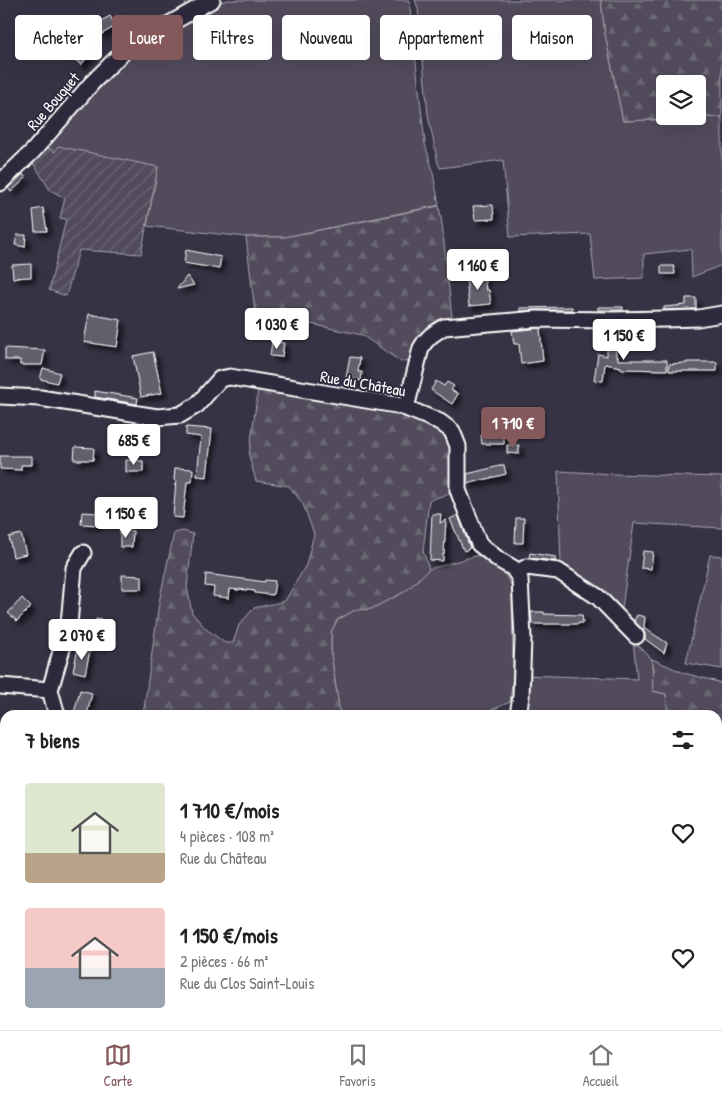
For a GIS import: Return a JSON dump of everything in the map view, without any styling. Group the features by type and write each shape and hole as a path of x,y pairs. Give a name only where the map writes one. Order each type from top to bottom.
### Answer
{"street":[{"name":"Rue Bouquet","path":"0,183 33,152 92,82 123,52 212,0"},
{"path":"406,408 421,348 431,334 444,327 537,319 657,320 698,318 722,314"},
{"name":"Rue du Château","path":"0,396 40,398 157,417 180,415 197,405 220,379 230,377 406,408 440,422 452,431 458,446 458,490 479,544 498,560 513,568 516,573"},
{"path":"55,710 50,690 69,624 74,568 82,554"},
{"path":"519,710 521,696 522,638 520,579 516,573 527,567 558,571 598,597 636,636"},
{"path":"0,686 50,690"}],"green space":[{"path":"228,0 409,0 411,15 380,15 380,60 416,60 425,144 439,205 285,237 246,237 147,226 158,167 55,152 43,145 80,101 124,60 183,60 183,23 193,17 193,60 272,60 272,15 196,15 217,3"},
{"path":"415,0 601,0 605,34 623,121 656,120 656,125 706,125 706,118 722,117 722,265 692,277 691,249 644,254 644,278 595,280 590,234 510,237 503,160 440,168 428,115 423,60 502,60 502,15 419,15"},
{"path":"601,0 722,0 722,117 706,118 706,75 656,75 656,120 623,121 605,34"},
{"path":"43,145 55,152 58,146 158,167 141,254 79,250 66,296 49,290 66,219 60,218 65,198 50,190 30,158"},
{"path":"439,206 452,318 435,323 423,331 415,345 410,361 401,362 362,335 255,312 246,237 285,237"},
{"path":"258,389 413,415 452,437 454,458 451,493 429,500 423,551 429,569 406,591 371,609 355,610 337,620 331,632 331,654 339,710 144,710 160,597 174,533 183,531 193,534 187,587 192,613 206,629 225,643 233,643 239,625 254,608 285,601 306,565 314,534 303,504 289,486 256,481 249,456"},
{"path":"558,471 722,477 722,528 634,523 621,615 561,567"},
{"path":"482,554 500,568 506,576 512,587 513,675 510,702 492,710 339,710 331,654 331,632 337,620 355,610 371,609 406,591 429,569"},
{"path":"710,555 722,556 722,669 686,663"},
{"path":"633,640 652,659 653,691 666,694 668,710 522,710 525,675 637,679"},
{"path":"652,659 684,673 722,683 722,710 668,710 666,694 653,691"}],"building":[{"path":"110,16 112,19 112,28 102,34 102,20"},
{"path":"75,60 85,60 81,65"},
{"path":"23,174 26,178 11,192 8,188"},
{"path":"493,205 494,219 475,220 473,206"},
{"path":"43,208 47,231 35,231 33,210"},
{"path":"17,235 26,235 25,247 15,245"},
{"path":"186,250 221,257 219,269 184,263"},
{"path":"31,264 31,277 13,278 12,265"},
{"path":"661,266 674,266 675,274 661,274"},
{"path":"484,275 486,290 489,290 491,304 469,306 466,277"},
{"path":"187,276 194,285 177,289"},
{"path":"686,298 696,298 696,309 664,310 664,307 686,305"},
{"path":"572,307 572,310 520,311 520,308"},
{"path":"598,307 623,307 623,310 598,310"},
{"path":"89,314 121,320 117,347 84,342"},
{"path":"540,328 543,361 521,364 519,344 514,344 512,331"},
{"path":"607,333 615,333 616,356 618,356 618,360 667,360 667,370 621,369 621,367 605,364 603,381 594,380 598,354 607,356"},
{"path":"272,342 284,343 282,357 270,356"},
{"path":"5,348 45,350 42,365 20,365 20,360 5,360"},
{"path":"153,352 162,393 141,397 133,356"},
{"path":"350,357 360,358 358,372 362,372 361,381 346,378"},
{"path":"717,362 717,371 669,371 669,364"},
{"path":"43,368 60,373 57,383 40,379"},
{"path":"436,381 444,386 447,382 454,386 451,390 458,394 452,404 431,390"},
{"path":"95,391 138,398 137,404 95,397"},
{"path":"186,427 212,429 207,477 197,476 201,437 186,435"},
{"path":"481,435 504,435 504,444 482,444"},
{"path":"507,445 519,445 519,454 507,453"},
{"path":"75,447 94,448 93,460 74,460"},
{"path":"0,456 32,456 32,465 21,465 21,470 0,469"},
{"path":"126,460 143,461 143,472 126,472"},
{"path":"504,465 506,474 467,484 467,474"},
{"path":"175,468 193,469 192,482 187,482 183,518 173,517 176,481 174,480"},
{"path":"82,512 98,513 98,525 81,524"},
{"path":"432,514 441,514 440,523 446,520 443,561 430,560"},
{"path":"458,515 470,548 464,551 450,519"},
{"path":"516,518 524,518 523,543 515,543"},
{"path":"120,530 133,531 132,547 120,547"},
{"path":"21,534 26,554 13,557 9,537"},
{"path":"643,551 653,552 651,569 641,568"},
{"path":"530,553 556,557 555,561 529,558"},
{"path":"206,574 265,582 265,580 275,581 273,595 230,589 229,598 213,596 214,587 205,586"},
{"path":"122,575 142,576 142,589 122,589"},
{"path":"22,598 31,607 17,621 8,613"},
{"path":"531,612 582,615 583,623 532,624"},
{"path":"637,615 645,617 644,628 667,643 664,653 645,639 643,630 634,621"},
{"path":"96,619 106,621 102,640 86,637 88,626 94,628"},
{"path":"78,648 90,651 85,674 73,671"},
{"path":"80,690 92,693 88,710 75,710"}]}
